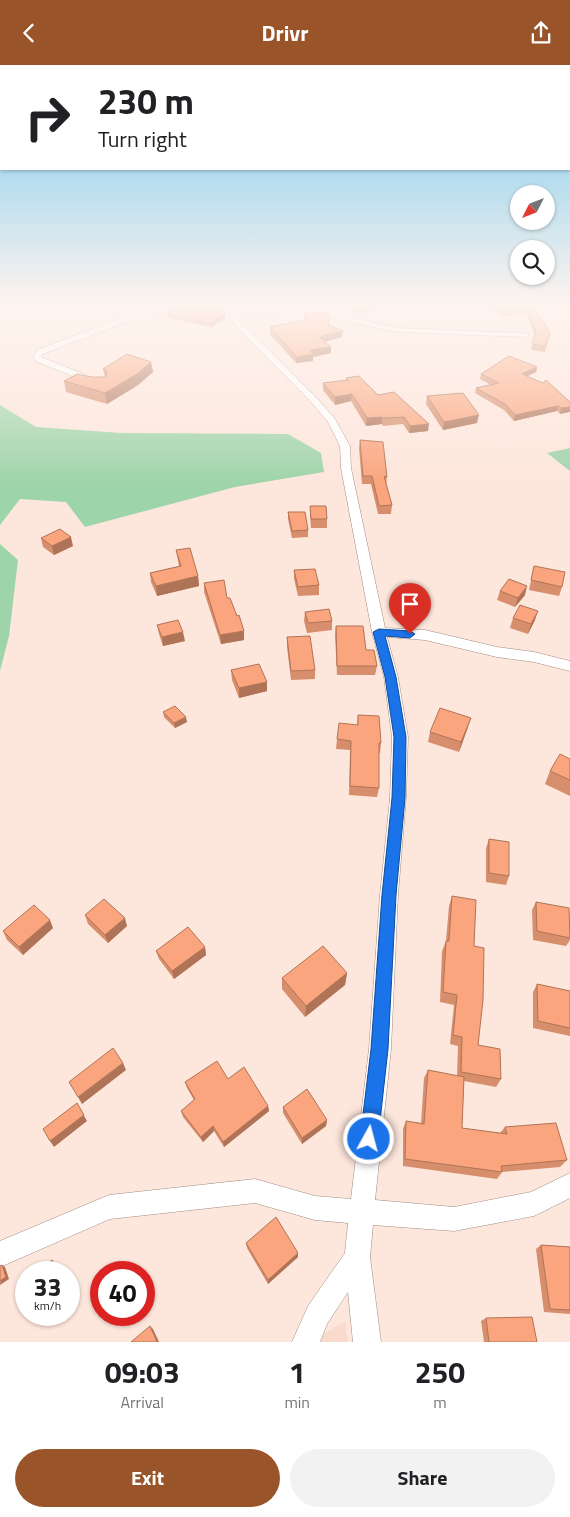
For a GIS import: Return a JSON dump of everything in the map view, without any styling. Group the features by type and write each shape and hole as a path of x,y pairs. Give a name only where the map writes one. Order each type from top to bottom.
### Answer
{"street":[{"path":"54,366 104,385"},
{"path":"280,366 332,421 345,446 346,468 379,632 391,677 400,746 380,1049 360,1211 357,1257 367,1342"},
{"path":"379,632 425,635 498,652 534,657 570,667"},
{"path":"0,1253 109,1207 255,1191 315,1208 454,1219 534,1204 570,1185"},
{"path":"306,1342 317,1315 357,1257"}],"shaded area":[{"path":"345,1322 348,1342 315,1342 316,1338"}],"green space":[{"path":"0,405 36,427 121,433 288,434 321,453 324,472 235,487 85,527 66,502 20,499 0,525"},
{"path":"570,448 570,471 547,453"},
{"path":"0,544 18,560 9,636 0,671"}],"building":[{"path":"108,366 147,366 137,374 105,393 64,381 77,374 91,377 106,377 107,371 103,369"},
{"path":"494,366 533,366 537,367 522,374 543,383 546,380 570,402 570,407 561,408 558,406 515,415 505,404 476,388 499,383 481,374"},
{"path":"359,376 378,395 394,392 429,424 410,426 404,417 367,418 352,394 335,397 323,383 348,380 346,378"},
{"path":"463,393 479,415 444,422 427,396"},
{"path":"360,440 383,442 387,477 384,476 392,505 379,506 372,476 363,476"},
{"path":"310,506 326,506 327,519 311,519"},
{"path":"288,512 305,512 308,530 292,531"},
{"path":"60,529 71,537 52,546 41,538"},
{"path":"190,548 198,576 156,586 150,573 181,566 176,550"},
{"path":"534,566 565,572 562,587 531,580"},
{"path":"315,569 319,585 298,587 294,570"},
{"path":"509,579 527,586 518,598 500,591"},
{"path":"224,580 227,598 230,598 237,616 239,615 244,631 220,635 204,583"},
{"path":"520,605 538,611 531,624 513,618"},
{"path":"329,609 332,621 308,623 305,612"},
{"path":"178,620 183,632 162,637 157,625"},
{"path":"336,626 363,626 366,650 374,650 377,666 337,666"},
{"path":"310,636 315,670 291,671 287,637"},
{"path":"259,664 267,682 239,688 231,670"},
{"path":"175,706 186,717 174,723 163,712"},
{"path":"440,708 471,718 461,742 430,732"},
{"path":"358,715 379,716 381,743 379,743 379,788 350,786 351,741 337,739 339,723 358,725"},
{"path":"560,754 570,759 570,780 550,771"},
{"path":"489,839 509,842 509,876 489,873"},
{"path":"452,896 476,900 474,946 484,948 483,1000 478,1045 500,1049 501,1079 461,1072 462,1037 453,1035 457,995 443,992 446,941 449,941"},
{"path":"104,899 125,918 105,935 85,915"},
{"path":"536,902 569,908 570,938 537,931"},
{"path":"34,905 50,920 19,947 3,931"},
{"path":"188,927 205,947 172,971 156,951"},
{"path":"323,946 347,973 306,1006 282,978"},
{"path":"537,984 570,991 570,1028 538,1021"},
{"path":"113,1048 123,1063 78,1097 69,1082"},
{"path":"217,1061 228,1079 244,1067 268,1106 223,1142 213,1126 201,1137 181,1111 195,1099 185,1082"},
{"path":"428,1070 464,1077 462,1128 507,1134 505,1127 556,1123 567,1160 501,1166 502,1172 405,1159 406,1121 424,1124"},
{"path":"307,1089 327,1120 302,1138 283,1107"},
{"path":"77,1103 84,1115 50,1141 43,1129"},
{"path":"276,1217 298,1253 268,1280 246,1243"},
{"path":"541,1245 570,1247 570,1310 550,1309"},
{"path":"2,1265 6,1277 0,1281 0,1266"},
{"path":"532,1317 537,1342 489,1342 486,1318"},
{"path":"150,1326 157,1342 131,1342"}],"route":[{"path":"369,1139 380,1049 389,895 398,798 400,737 391,677 379,632 410,634"}]}
